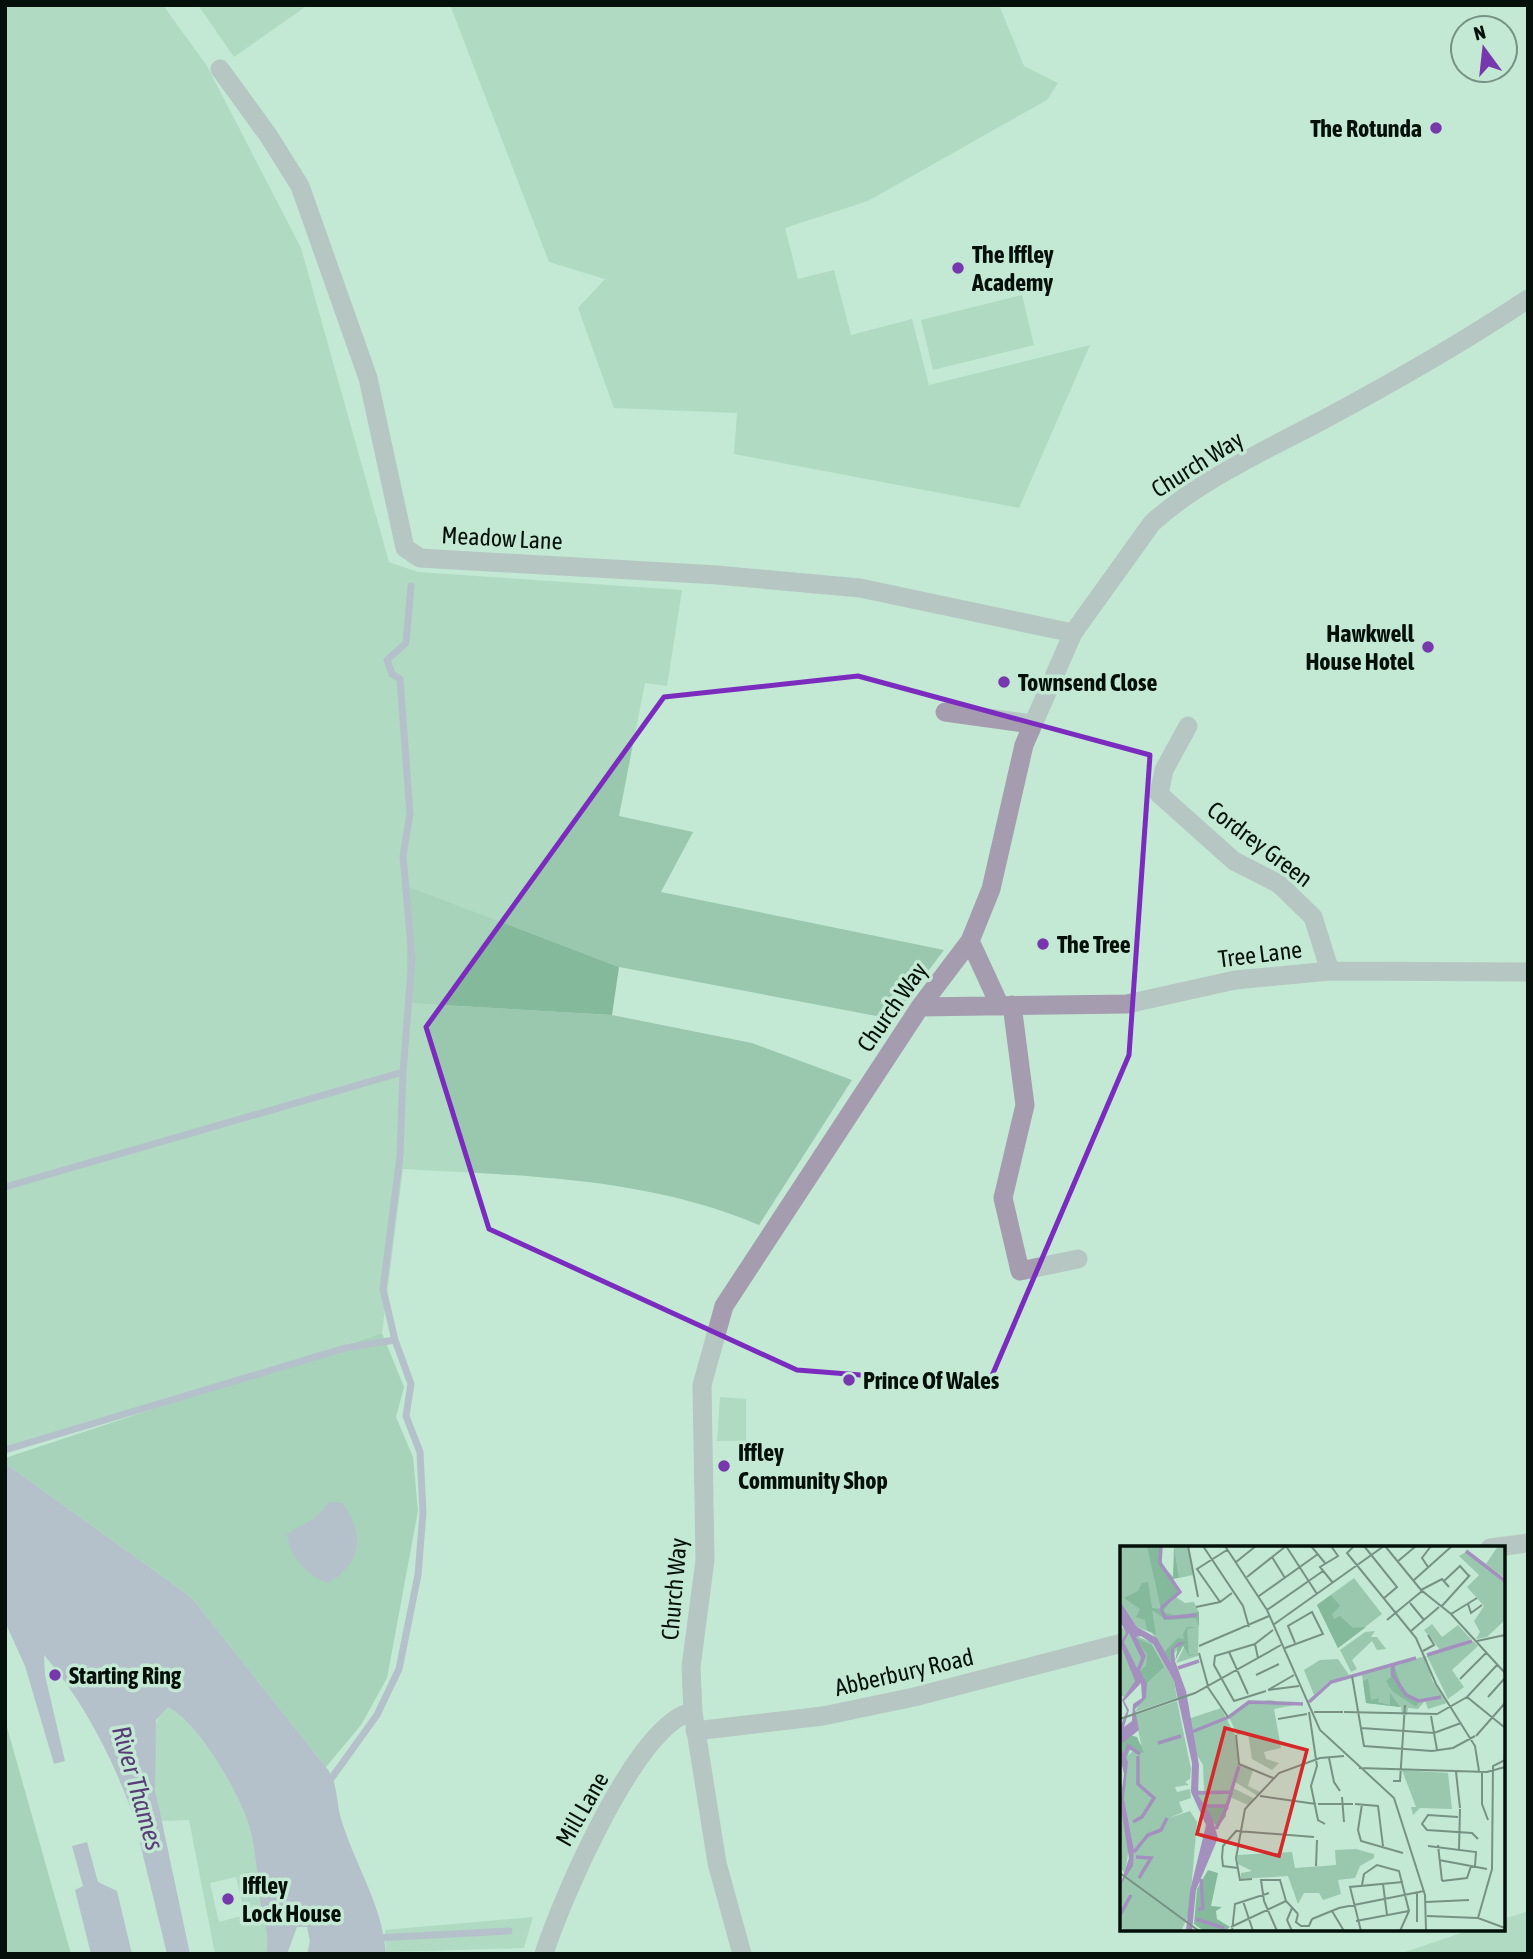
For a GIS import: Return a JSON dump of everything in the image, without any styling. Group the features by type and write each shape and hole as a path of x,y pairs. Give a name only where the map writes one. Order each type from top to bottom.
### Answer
{"street":[{"name":"Meadow Lane","path":"220,69 268,135 300,186 368,378 405,548 420,558 717,575 860,588 1073,633"},
{"name":"Church Way","path":"742,1954 718,1863 694,1721 691,1667 705,1560 702,1385 724,1306 920,1007 970,941 991,889 1024,745 1032,724 1073,633 1152,523 1166,510 1254,456 1409,374 1528,299"},
{"path":"945,712 1032,724"},
{"name":"Cordrey Green","path":"1188,726 1164,770 1159,794 1234,861 1279,884 1313,917 1330,971"},
{"path":"970,941 1006,1006 1026,1105 1003,1198 1020,1271 1078,1259"},
{"name":"Tree Lane","path":"920,1007 1064,1007 1127,1003 1235,980 1330,971 1528,972"},
{"path":"1505,1546 1528,1543"},
{"name":"Abberbury Road","path":"694,1721 823,1716 914,1697 1120,1644"},
{"name":"Mill Lane","path":"544,1954 565,1892 587,1845 619,1791 654,1742 681,1714 694,1721"}],"highlighted area":[{"path":"858,676 1150,755 1129,1055 988,1385 797,1370 489,1229 426,1027 664,697"}],"green space":[{"path":"5,5 163,5 207,66 301,248 389,562 418,572 682,590 667,686 645,683 619,816 693,832 661,892 944,950 892,1019 619,967 407,886 407,1003 612,1015 752,1043 852,1080 759,1225 716,1209 628,1188 539,1177 403,1169 382,1333 5,1453"},
{"path":"198,5 308,5 234,57"},
{"path":"450,5 999,5 1024,66 1058,83 1047,100 868,201 785,228 798,279 834,270 851,335 912,319 929,385 1090,345 1019,508 734,454 737,413 614,408 578,308 605,279 549,262"},
{"path":"1022,295 1034,345 933,370 921,320"},
{"path":"407,886 619,967 612,1015 407,1003"},
{"path":"382,1333 404,1387 396,1417 413,1457 418,1511 387,1678 361,1725 326,1767 191,1597 5,1463 5,1458"},
{"path":"720,1397 746,1399 746,1441 717,1441"},
{"path":"168,1706 192,1727 237,1796 255,1854 260,1901 267,1933 266,1954 215,1954 189,1820 161,1821 152,1760 155,1728 160,1715","holes":["236,1877 245,1915 219,1922 210,1883"]},
{"path":"5,1720 71,1954 5,1954"},
{"path":"1528,1911 1528,1954 1399,1954 1467,1931 1505,1931 1505,1918"},
{"path":"533,1917 524,1948 386,1952 385,1930"}],"water":[{"name":"River Thames","path":"5,1463 191,1597 326,1767 335,1785 347,1836 380,1919 386,1954 307,1954 310,1941 307,1927 297,1927 287,1954 266,1954 267,1933 260,1901 255,1854 244,1812 227,1778 204,1743 180,1715 168,1707 156,1720 155,1789 190,1954 167,1954 140,1843 142,1840 102,1743 76,1697 44,1655 45,1675 65,1761 54,1764 25,1666 5,1622"},
{"path":"329,1502 343,1503 355,1526 357,1537 353,1558 348,1567 328,1583 300,1564 295,1558 287,1534 316,1517"},
{"path":"87,1842 98,1882 117,1891 132,1954 91,1954 75,1890 83,1886 72,1846"}],"waterway":[{"path":"5,1187 403,1072 412,958 403,856 410,814 400,679 392,674 387,660 406,643 411,586"},
{"path":"5,1450 345,1348 395,1340 383,1289 400,1156 403,1072"},
{"path":"328,1783 377,1715 399,1669 418,1575 423,1513 420,1452 406,1416 411,1384 395,1340"},
{"path":"377,1938 509,1931"}],"place":[{"name":"The Rotunda","path":"1436,128"},
{"name":"The Iffley Academy","path":"958,268"},
{"name":"Hawkwell House Hotel","path":"1428,647"},
{"name":"Townsend Close","path":"1004,682"},
{"name":"The Tree","path":"1043,944"},
{"name":"Prince Of Wales","path":"849,1380"},
{"name":"Iffley Community Shop","path":"724,1466"},
{"name":"Starting Ring","path":"55,1675"},
{"name":"Iffley Lock House","path":"228,1899"}]}
